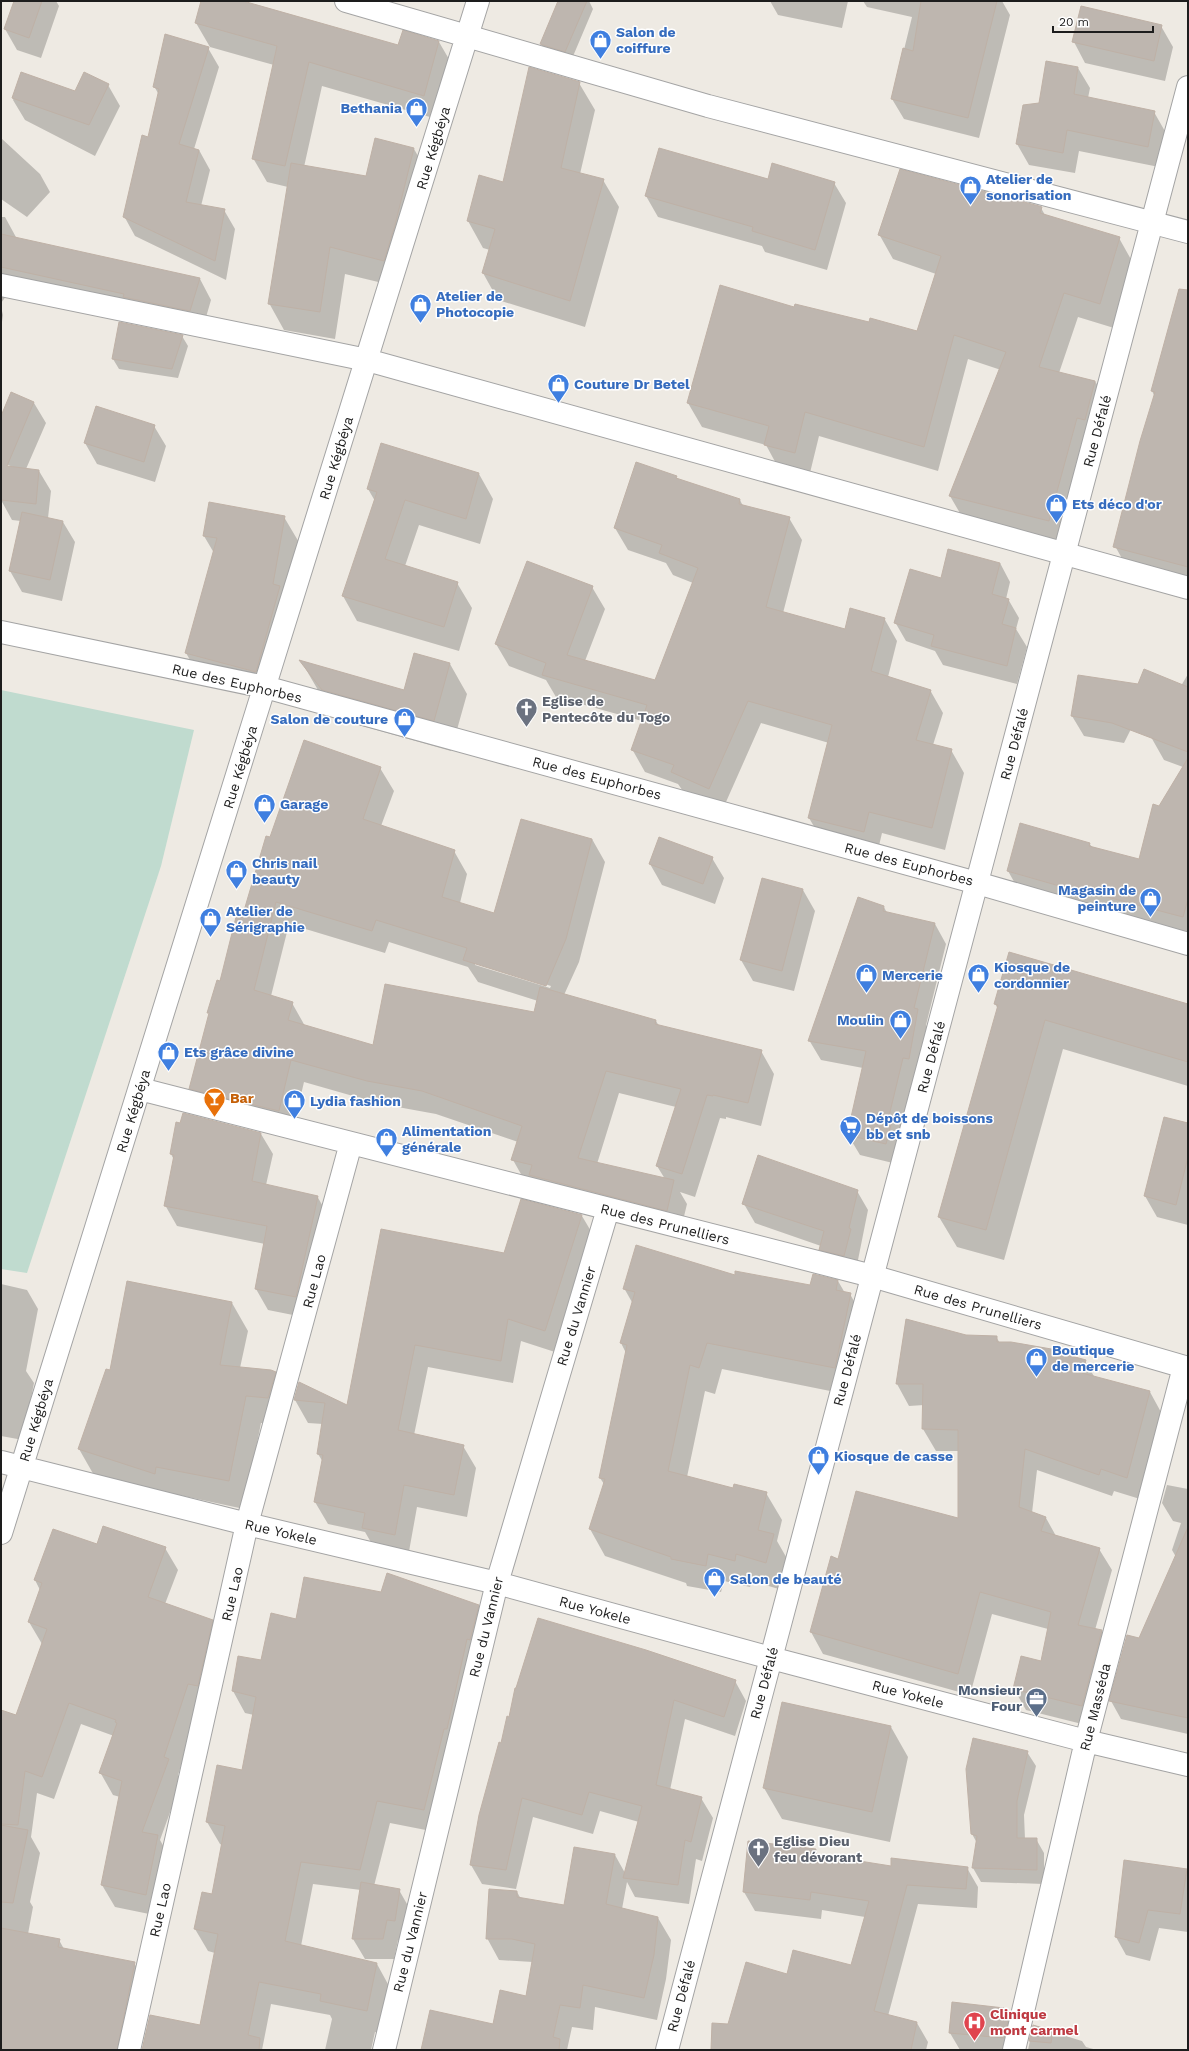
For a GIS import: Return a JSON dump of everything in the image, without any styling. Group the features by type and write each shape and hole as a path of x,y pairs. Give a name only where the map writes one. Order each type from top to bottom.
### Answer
{"street":[{"path":"346,1 708,106 1188,232"},
{"name":"Rue Kégbéya","path":"1,1533 11,1464 140,1089 478,1"},
{"name":"Rue Défalé","path":"667,2050 1188,87"},
{"path":"1,285 367,360 1188,588"},
{"name":"Rue des Euphorbes","path":"1,632 265,687 977,883 1188,944"},
{"name":"Rue des Prunelliers","path":"140,1089 872,1276 1186,1367"},
{"name":"Rue Lao","path":"129,2050 247,1524 351,1143"},
{"name":"Rue du Vannier","path":"384,2050 496,1583 608,1209"},
{"name":"Rue Masséda","path":"1014,2050 1086,1741 1186,1367"},
{"name":"Rue Yokele","path":"11,1464 247,1524 496,1583 771,1658 1086,1741 1188,1766"}],"green space":[{"path":"1,690 194,730 161,866 27,1273 1,1269"}],"building":[{"path":"14,1 42,1 29,38 4,29"},
{"path":"201,1 243,1 398,45 403,30 439,41 424,96 309,62 285,166 252,159 277,46 195,23"},
{"path":"558,1 587,1 565,52 540,44"},
{"path":"921,1 997,1 968,118 891,99 903,48 913,51"},
{"path":"1081,6 1162,25 1154,61 1072,42"},
{"path":"165,34 209,47 179,144 199,150 186,202 225,209 215,261 123,217 142,135 148,137 159,89 153,87"},
{"path":"1046,61 1078,67 1074,94 1155,111 1148,147 1067,130 1063,153 1016,144 1023,105 1039,103"},
{"path":"529,67 580,82 561,168 604,179 570,301 482,273 495,229 467,221 479,175 503,182"},
{"path":"21,72 75,91 84,72 109,84 89,125 12,98"},
{"path":"375,138 414,148 395,225 384,261 330,247 320,312 268,304 291,163 366,176"},
{"path":"659,148 768,179 772,163 835,182 815,250 752,231 753,227 645,196"},
{"path":"900,169 1039,206 1042,207 1040,213 1120,237 1100,304 1064,293 1039,367 1095,381 1085,420 1077,418 1049,521 949,496 1006,352 954,335 924,447 805,412 795,453 764,445 769,426 687,403 720,285 794,307 795,304 869,322 870,318 917,331 941,256 878,235"},
{"path":"1,234 200,278 190,311 123,297 124,294 1,267"},
{"path":"1179,289 1188,290 1188,567 1113,547 1140,441 1155,392 1151,391"},
{"path":"119,322 183,335 172,369 112,359"},
{"path":"11,392 34,402 7,466 39,470 36,504 1,500 1,416"},
{"path":"96,406 155,425 144,462 84,443"},
{"path":"381,443 479,473 466,519 405,500 385,559 458,582 444,627 342,596 377,492 367,489"},
{"path":"636,462 677,476 676,478 740,499 739,504 790,517 766,607 845,629 850,608 885,618 871,671 931,690 916,740 952,749 932,828 869,812 864,832 808,818 832,725 748,701 709,789 671,772 674,765 631,750 647,705 542,675 546,663 495,644 527,561 593,586 567,655 655,680 698,568 659,553 662,545 614,528"},
{"path":"209,502 285,516 273,584 280,586 256,672 185,653 217,538 203,536"},
{"path":"22,512 63,521 50,580 9,571"},
{"path":"948,549 1000,563 992,594 1009,599 1002,624 1016,628 1007,666 931,646 934,635 894,623 910,569 941,578"},
{"path":"414,653 450,663 434,721 322,690 299,660 404,690"},
{"path":"1144,669 1188,687 1188,752 1112,723 1071,716 1078,675 1138,684"},
{"path":"304,740 381,767 363,819 455,850 442,897 494,913 521,819 592,839 566,939 546,986 463,960 467,948 376,920 372,931 276,902 254,990 293,1002 288,1020 373,1045 385,984 534,1012 540,987 656,1020 655,1024 762,1050 748,1103 707,1095 682,1174 656,1166 681,1089 606,1071 578,1158 674,1180 667,1211 529,1175 532,1165 511,1160 522,1126 422,1091 367,1081 291,1060 279,1111 189,1089 209,1013 207,1013 217,980 220,981 237,913 243,914 266,836 270,837"},
{"path":"1188,758 1188,899 1183,917 1077,889 1077,891 1007,871 1020,823 1090,843 1089,846 1139,859 1153,804 1159,806"},
{"path":"659,837 713,857 703,884 649,864"},
{"path":"762,878 803,889 782,971 740,960"},
{"path":"858,897 884,906 883,911 935,923 914,1008 918,1009 909,1059 903,1058 889,1116 893,1117 886,1144 847,1135 866,1051 808,1041"},
{"path":"1009,952 1188,1004 1188,1062 1045,1020 986,1230 938,1217 998,1005 994,1004"},
{"path":"183,1113 261,1133 252,1181 318,1196 296,1297 255,1289 267,1226 164,1206 174,1155 170,1154 176,1122 180,1123"},
{"path":"1164,1117 1188,1123 1188,1157 1176,1205 1144,1196"},
{"path":"758,1155 858,1190 849,1228 851,1229 844,1256 819,1250 824,1231 742,1204"},
{"path":"521,1199 582,1215 545,1331 508,1319 501,1361 415,1345 398,1430 464,1445 454,1495 404,1485 395,1535 362,1528 365,1513 314,1502 323,1455 317,1454 325,1403 294,1400 299,1382 347,1405 381,1229 504,1253"},
{"path":"636,1245 735,1275 735,1271 810,1285 813,1274 838,1280 836,1290 851,1293 835,1368 707,1343 699,1368 690,1365 668,1471 733,1488 734,1484 767,1492 758,1530 774,1534 766,1563 736,1554 735,1561 708,1554 706,1566 671,1559 671,1557 589,1529 605,1479 599,1478 627,1345 620,1343 635,1292 623,1289"},
{"path":"127,1281 232,1302 220,1365 271,1370 276,1372 268,1398 246,1396 229,1481 156,1467 155,1474 78,1449 106,1369 110,1370"},
{"path":"906,1319 966,1335 997,1336 997,1342 1011,1342 1057,1350 1057,1352 1086,1360 1082,1373 1150,1391 1127,1478 1101,1469 1099,1475 1025,1449 1019,1507 1046,1517 1041,1531 1100,1548 1078,1625 1102,1630 1082,1706 1013,1689 1021,1656 1041,1661 1051,1612 980,1592 958,1674 810,1632 831,1556 838,1559 856,1491 958,1518 958,1430 922,1429 923,1384 896,1384"},
{"path":"103,1526 166,1547 148,1597 213,1620 198,1686 188,1684 164,1757 169,1759 142,1832 158,1835 146,1895 101,1885 122,1781 99,1773 117,1723 115,1722 116,1720 69,1703 42,1777 25,1771 18,1825 1,1824 1,1710 16,1715 47,1629 28,1622 42,1583 34,1580 53,1529 97,1544"},
{"path":"1188,1527 1188,1718 1109,1701 1127,1635 1139,1638"},
{"path":"387,1573 479,1605 470,1640 467,1639 447,1729 444,1729 424,1810 377,1801 360,1870 301,1862 285,1941 377,1963 367,2011 320,2001 321,1994 259,1982 248,2035 260,2038 259,2050 142,2050 150,2015 200,2025 218,1934 194,1929 202,1892 212,1894 225,1826 206,1822 217,1765 242,1770 256,1697 232,1691 238,1656 261,1660 271,1613 296,1619 304,1577 381,1592"},
{"path":"538,1618 646,1650 736,1680 724,1717 674,1700 656,1785 702,1797 691,1842 685,1840 678,1885 623,1878 642,1806 589,1792 582,1815 522,1798 506,1870 470,1865 479,1815 499,1742 501,1743 507,1716 509,1717 515,1688"},
{"path":"782,1702 891,1726 872,1812 763,1788"},
{"path":"973,1738 1028,1751 1017,1801 1017,1838 1037,1838 1037,1870 972,1868 977,1836 971,1834 966,1769"},
{"path":"1,1825 28,1830 13,1903 1,1902"},
{"path":"748,1841 816,1849 815,1854 891,1866 891,1858 968,1867 966,1889 907,1885 874,2011 917,2022 911,2050 711,2050 712,2023 728,2024 746,1962 787,1974 793,1950 851,1965 869,1901 811,1892 810,1900 743,1892"},
{"path":"574,1847 615,1854 606,1904 658,1917 654,1955 644,1998 583,1985 580,2008 560,2005 553,2037 560,2039 559,2050 421,2050 430,2010 493,2024 500,1990 526,1996 535,1944 512,1939 486,1939 489,1889 517,1891 517,1897 564,1905"},
{"path":"1124,1860 1187,1869 1180,1914 1148,1910 1139,1943 1115,1937"},
{"path":"361,1882 400,1889 395,1921 387,1920 383,1939 352,1939"},
{"path":"1,1928 60,1939 58,1947 135,1962 117,2050 1,2050"},
{"path":"952,2002 1004,2008 1003,2016 1009,2017 1004,2038 949,2033"},
{"path":"1033,2025 1053,2031 1051,2043 1029,2041"}],"place":[{"name":"Salon de coiffure","path":"600,60"},
{"name":"Bethania","path":"417,128"},
{"name":"Atelier de sonorisation","path":"970,206"},
{"name":"Atelier de Photocopie","path":"421,324"},
{"name":"Couture Dr Betel","path":"558,404"},
{"name":"Ets déco d'or","path":"1056,524"},
{"name":"Eglise de Pentecôte du Togo","path":"526,728"},
{"name":"Salon de couture","path":"404,738"},
{"name":"Garage","path":"264,824"},
{"name":"Chris nail beauty","path":"237,890"},
{"name":"Magasin de peinture","path":"1151,918"},
{"name":"Atelier de Sérigraphie","path":"210,938"},
{"name":"Mercerie","path":"867,994"},
{"name":"Kiosque de cordonnier","path":"979,994"},
{"name":"Moulin","path":"900,1040"},
{"name":"Ets grâce divine","path":"169,1072"},
{"name":"Bar","path":"214,1118"},
{"name":"Lydia fashion","path":"295,1120"},
{"name":"Dépôt de boissons bb et snb","path":"851,1146"},
{"name":"Alimentation générale","path":"387,1158"},
{"name":"Boutique de mercerie","path":"1037,1378"},
{"name":"Kiosque de casse","path":"819,1476"},
{"name":"Salon de beauté","path":"715,1598"},
{"name":"Monsieur Four","path":"1037,1718"},
{"name":"Eglise Dieu feu dévorant","path":"759,1868"},
{"name":"Clinique mont carmel","path":"974,2042"}]}
